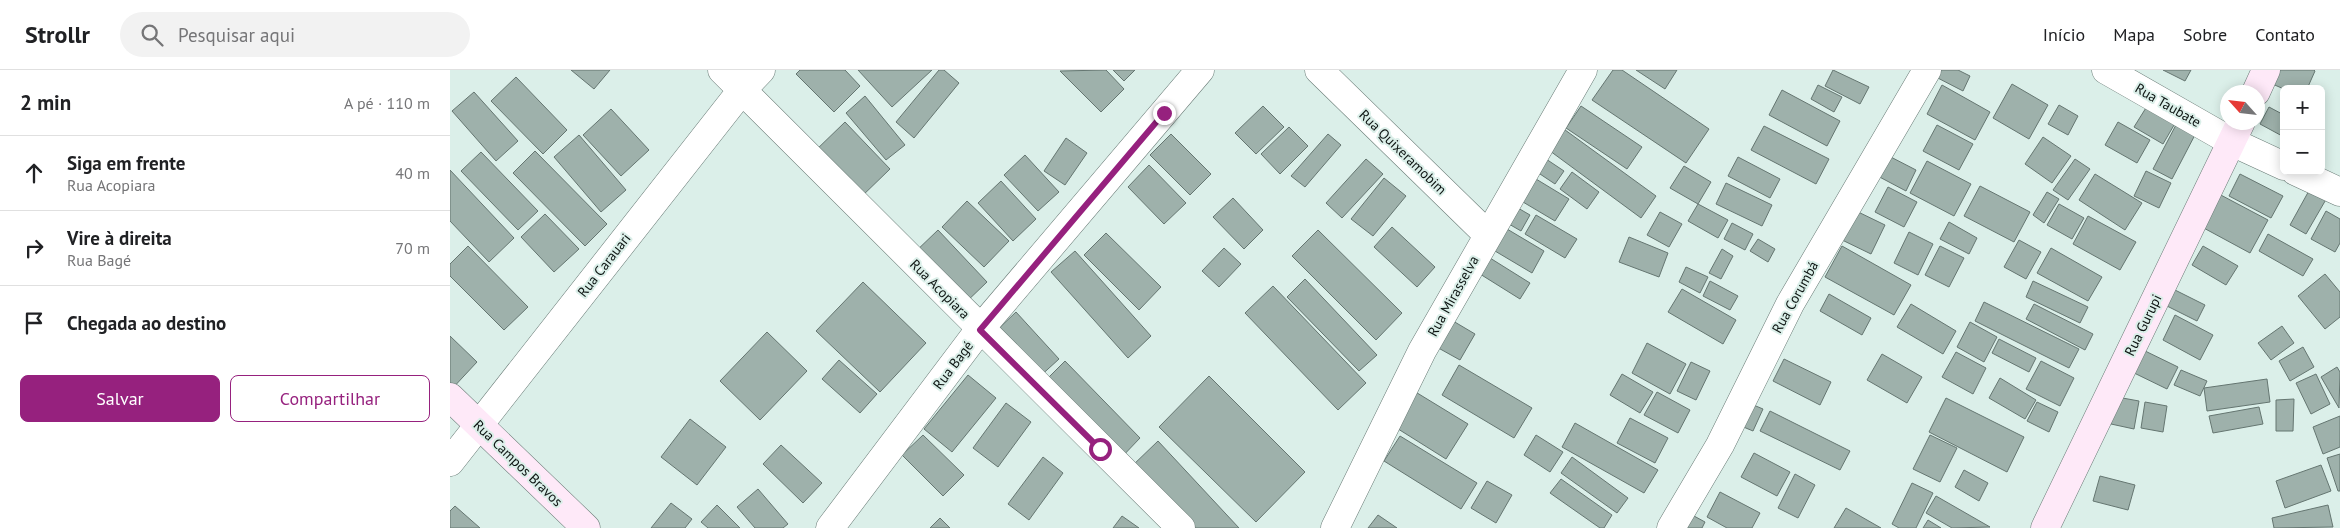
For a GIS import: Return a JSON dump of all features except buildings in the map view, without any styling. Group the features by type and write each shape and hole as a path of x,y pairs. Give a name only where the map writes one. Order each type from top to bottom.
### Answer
{"street":[{"name":"Rua Acopiara","path":"722,70 980,330 1181,528"},
{"name":"Rua Carauari","path":"450,462 742,90 761,70"},
{"name":"Rua Bagé","path":"830,528 980,330 1200,70"},
{"name":"Rua Quixeramobim","path":"1318,70 1488,234"},
{"name":"Rua Mirasselva","path":"1335,528 1422,351 1583,70"},
{"name":"Rua Corumbá","path":"1671,528 1720,445 1790,304 1927,70"},
{"name":"Rua Taubate","path":"2106,70 2237,132 2280,163"},
{"path":"2259,85 2266,70"},
{"name":"Rua Gurupi","path":"2045,528 2237,132"},
{"path":"2304,175 2340,192"},
{"name":"Rua Campos Bravos","path":"450,397 586,528"}],"route":[{"path":"1100,449 980,330 1164,113"}]}
